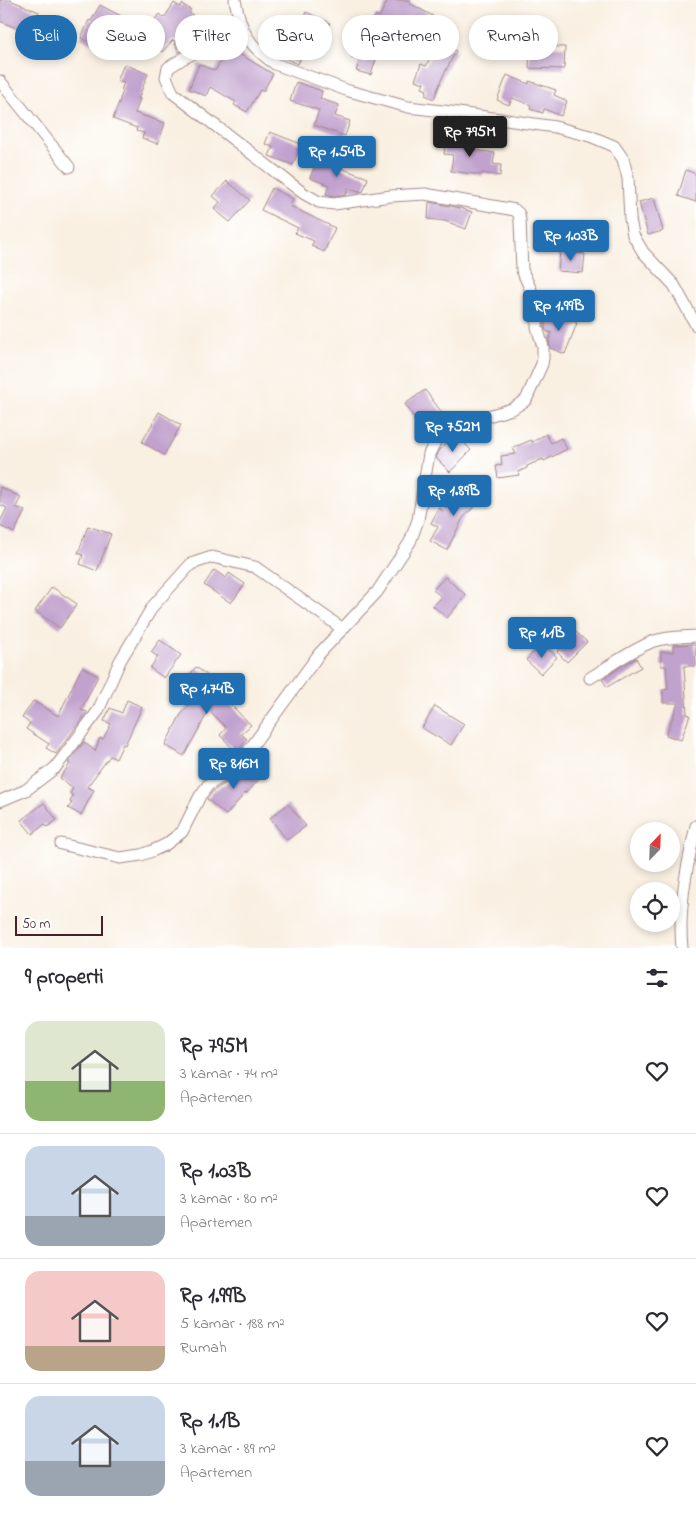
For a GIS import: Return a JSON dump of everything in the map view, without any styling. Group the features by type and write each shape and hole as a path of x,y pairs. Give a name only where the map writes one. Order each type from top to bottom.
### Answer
{"street":[{"path":"235,0 239,15"},
{"path":"248,40 275,64 349,91 408,107 555,127 590,136 614,146 623,159 628,178 630,219 633,235 642,252 674,285 696,325"},
{"path":"61,844 120,858 141,855 152,851 165,845 182,832 200,796 208,785 226,774 244,757 319,654 377,592 410,542 418,520 429,454 436,440 445,431 512,409 526,400 543,358 543,347 537,327 538,306 522,270 519,214 514,210 425,194 390,196 334,204 319,202 303,193 173,93 166,77 168,68 180,60"},
{"path":"0,81 69,167"},
{"path":"0,801 26,790 55,768 98,711 120,661 154,606 191,564 212,557 255,567 343,629"},
{"path":"590,678 634,650 655,641 696,636"},
{"path":"682,948 680,927 689,855 696,826"}],"building":[{"path":"0,0 10,0 39,12 38,15 15,15 15,28 0,21"},
{"path":"388,0 411,0 409,3 431,15 380,15"},
{"path":"174,3 180,7 182,4 191,10 189,13 193,15 175,15 175,42 173,40 165,49 165,16"},
{"path":"100,5 119,15 94,15"},
{"path":"87,24 87,41 81,38"},
{"path":"558,47 565,47 564,69 529,68 529,60 558,60"},
{"path":"248,59 273,74 263,91 260,90 247,112 234,105 236,102 210,87 206,96 189,89 199,64 215,71 222,60"},
{"path":"289,60 300,60 298,64"},
{"path":"360,60 376,60 371,75 356,71"},
{"path":"429,60 451,60 434,99 425,95 427,90 422,88 424,83 415,80 421,64 426,66"},
{"path":"124,64 148,74 138,99 140,99 135,113 165,123 158,144 142,138 144,133 136,131 137,128 113,119 123,91 121,90 124,83 117,81"},
{"path":"507,75 529,84 529,81 556,90 554,95 567,101 561,116 544,109 543,113 530,109 531,105 512,98 509,105 497,100"},
{"path":"296,82 322,91 320,99 339,105 335,116 350,121 345,136 314,125 319,110 290,101"},
{"path":"270,132 301,144 293,165 269,156 273,147 265,144"},
{"path":"446,138 473,140 472,150 495,153 493,164 501,165 500,176 451,171 453,155 444,154"},
{"path":"318,156 334,161 332,165 368,178 363,192 348,188 346,195 334,196 326,194 329,185 310,178"},
{"path":"686,170 696,174 696,202 678,196"},
{"path":"227,181 250,200 230,222 214,209 220,202 213,196"},
{"path":"272,188 293,199 290,206 335,228 324,252 311,246 314,241 295,233 298,228 261,210"},
{"path":"654,198 663,231 648,235 639,202"},
{"path":"429,202 472,212 466,229 445,221 428,219"},
{"path":"560,251 585,254 583,273 558,271"},
{"path":"547,311 577,323 565,354 550,348 549,340 552,333 546,331 545,326"},
{"path":"425,390 446,418 425,434 405,404"},
{"path":"159,412 181,425 164,455 142,442"},
{"path":"546,434 551,443 561,438 567,449 544,461 543,459 527,466 527,468 518,472 519,475 498,478 496,466 502,465 501,456 516,454 513,448 531,440 532,442"},
{"path":"456,435 471,450 450,472 436,458 439,451"},
{"path":"468,486 474,492 477,489 484,496 463,518 447,550 430,541 438,527 431,523 439,508 443,511"},
{"path":"0,487 21,497 16,507 25,511 14,533 0,526 7,508 0,505"},
{"path":"88,526 111,534 97,571 80,564 83,555 78,553"},
{"path":"214,570 226,578 229,573 245,584 231,603 204,585"},
{"path":"445,577 466,595 447,618 433,606 442,597 433,590"},
{"path":"52,587 77,604 60,628 35,611"},
{"path":"576,632 587,642 567,662 557,652"},
{"path":"160,640 181,655 164,678 150,668 158,657 151,652"},
{"path":"542,643 557,657 541,674 526,660"},
{"path":"695,644 696,666 684,666 687,714 690,715 681,740 666,735 678,703 663,703 663,690 668,689 666,666 661,666 661,652 673,652 673,645"},
{"path":"636,658 641,667 607,687 602,679"},
{"path":"82,667 98,676 81,710 87,712 56,754 46,748 49,744 26,729 30,723 22,718 33,701 58,716"},
{"path":"196,667 224,688 220,694 251,725 241,734 247,739 237,753 220,735 226,728 209,710 184,756 165,745 180,716 196,695 182,685"},
{"path":"127,700 142,707 125,745 123,744 116,759 110,756 87,787 94,790 81,815 68,808 72,803 70,802 73,795 70,794 73,788 60,778 70,764 68,763 84,742 95,751 100,738 103,739 111,724 104,721 110,708 122,713"},
{"path":"435,706 464,724 451,745 422,728"},
{"path":"247,765 261,777 226,815 207,799 213,791 231,780"},
{"path":"44,803 57,820 47,827 45,824 32,834 21,820"},
{"path":"288,804 306,826 287,840 270,818"}]}
